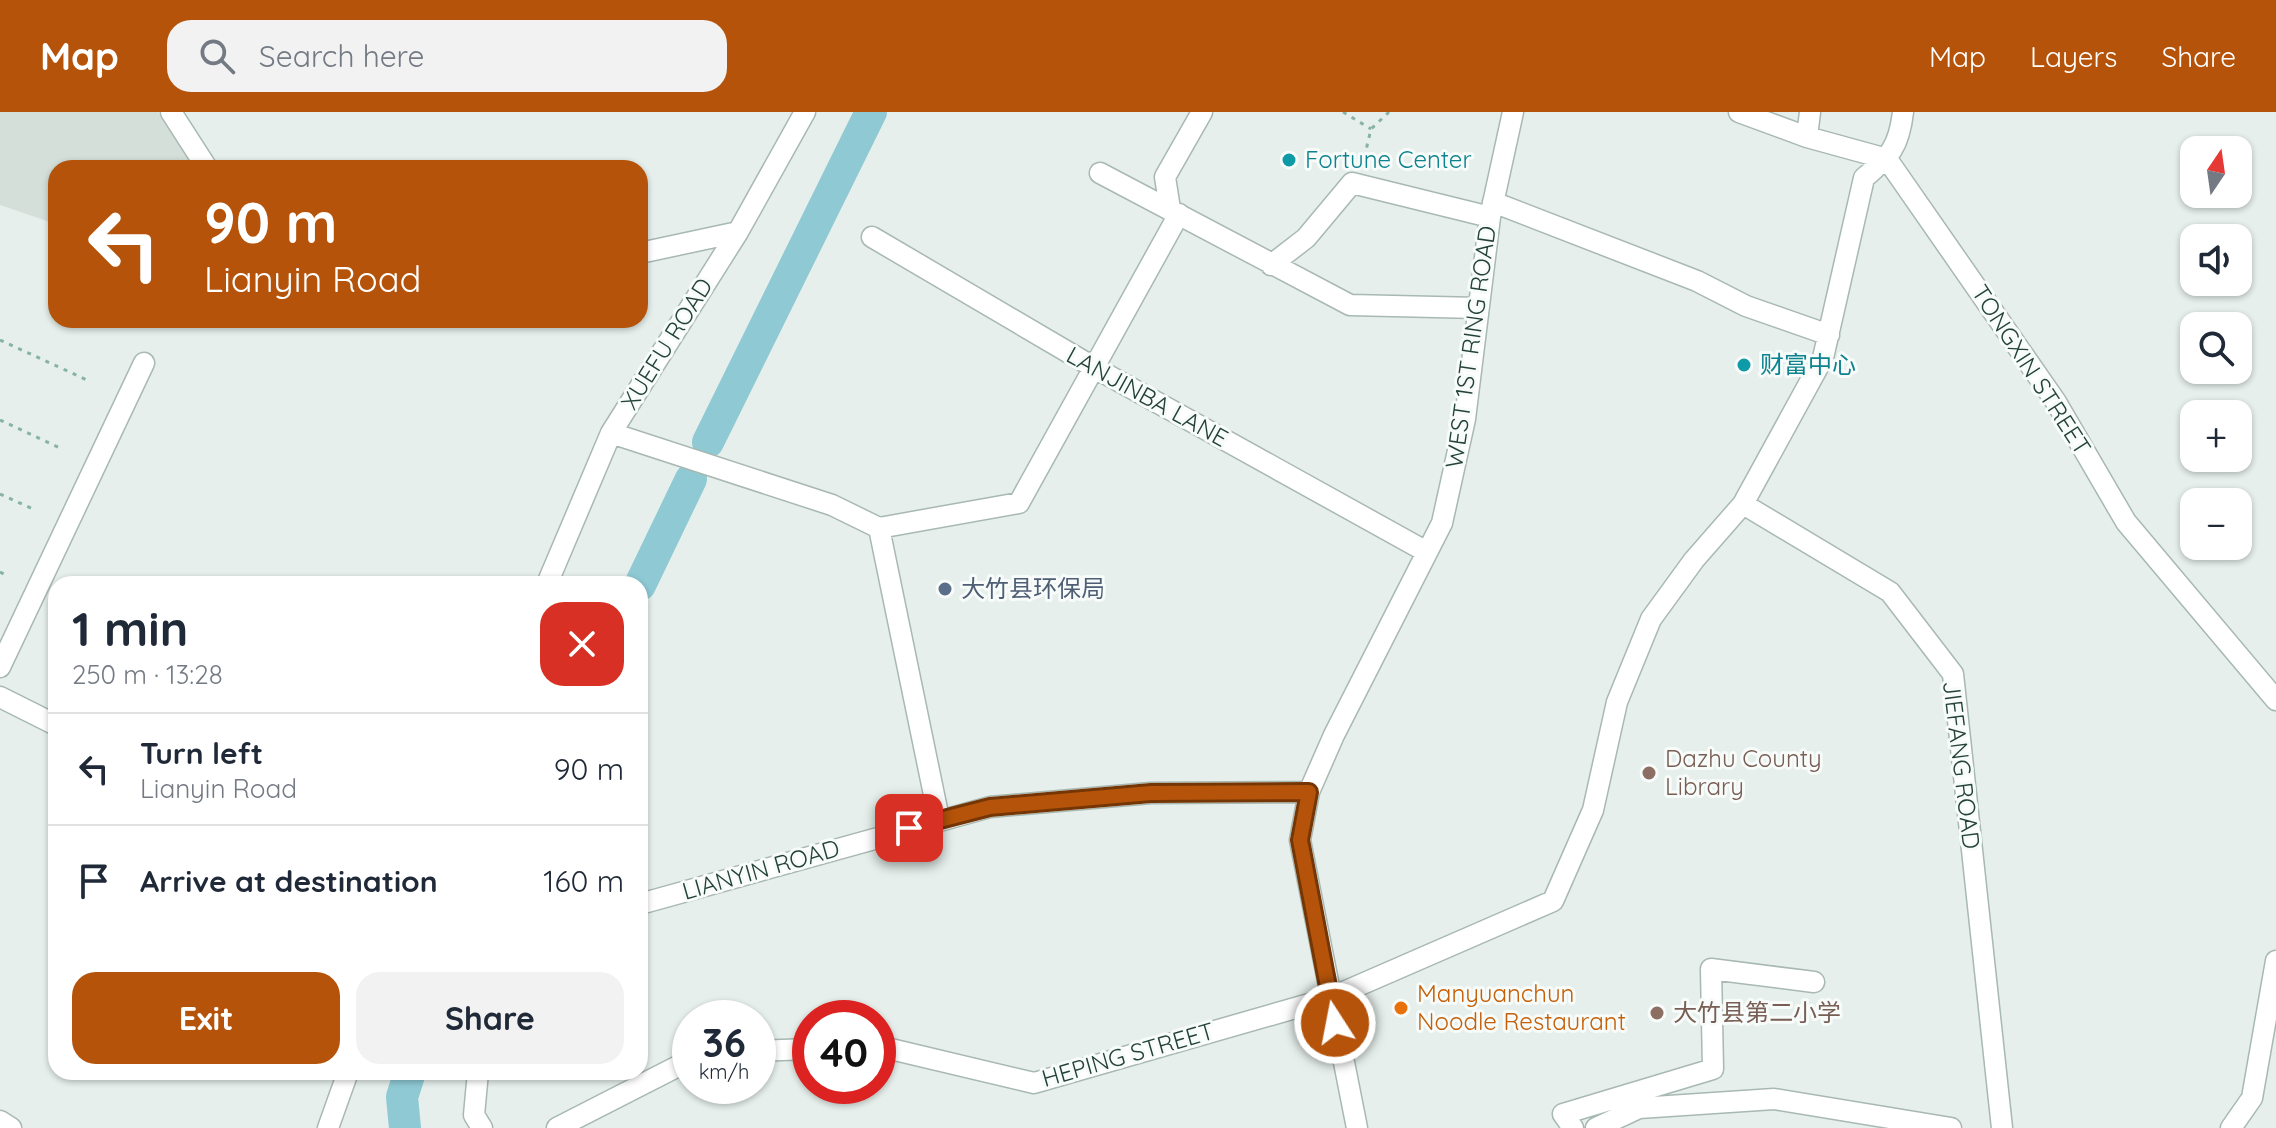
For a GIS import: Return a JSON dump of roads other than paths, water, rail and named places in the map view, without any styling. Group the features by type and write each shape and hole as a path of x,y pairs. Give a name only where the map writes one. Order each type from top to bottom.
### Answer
{"street":[{"path":"171,112 202,160"},
{"name":"XUEFU ROAD","path":"550,576 611,433 738,232 805,112"},
{"path":"611,433 832,505 879,528 1019,503 1095,368 1175,212 1165,177 1202,112"},
{"name":"WEST 1ST RING ROAD","path":"1357,1128 1300,840 1309,792 1425,551 1442,523 1465,419 1491,210 1513,112"},
{"path":"1739,112 1807,137 1887,159"},
{"path":"1807,137 1810,112"},
{"name":"HEPING STREET","path":"896,1050 1034,1083 1330,998 1553,901 1593,810 1617,702 1651,619 1694,560 1743,504 1823,358 1864,178 1887,159 1900,138 1903,112"},
{"name":"TONGXIN STREET","path":"1887,159 2056,402 2126,522 2276,700"},
{"path":"1100,173 1350,305 1478,308"},
{"path":"1271,265 1306,238 1352,183 1491,210 1697,281 1746,306 1829,335"},
{"path":"648,251 738,232"},
{"name":"LANJINBA LANE","path":"872,237 1095,368 1425,551"},
{"path":"0,667 144,363"},
{"name":"JIEFANG ROAD","path":"1743,504 1890,592 1953,674 2002,1128"},
{"path":"879,528 939,819"},
{"path":"0,697 48,721"},
{"name":"LIANYIN ROAD","path":"648,902 990,807 1151,793 1309,792"},
{"path":"2231,1128 2252,1098 2276,961"},
{"path":"1573,1128 1563,1114 1713,1069 1711,969 1814,982"},
{"path":"557,1128 672,1069"},
{"path":"328,1128 345,1080"},
{"path":"477,1080 474,1115 482,1128"},
{"path":"1596,1128 1639,1108 1774,1099 1951,1128"},
{"path":"0,1121 11,1128"}],"waterway":[{"path":"708,442 871,112"},
{"path":"644,576 691,479"},
{"path":"405,1128 402,1097 407,1080"}],"place":[{"name":"Fortune Center","path":"1289,160"},
{"name":"财富中心","path":"1744,365"},
{"name":"大竹县环保局","path":"945,589"},
{"name":"Dazhu County Library","path":"1649,773"},
{"name":"Manyuanchun Noodle Restaurant","path":"1401,1008"},
{"name":"大竹县第二小学","path":"1657,1013"}]}
